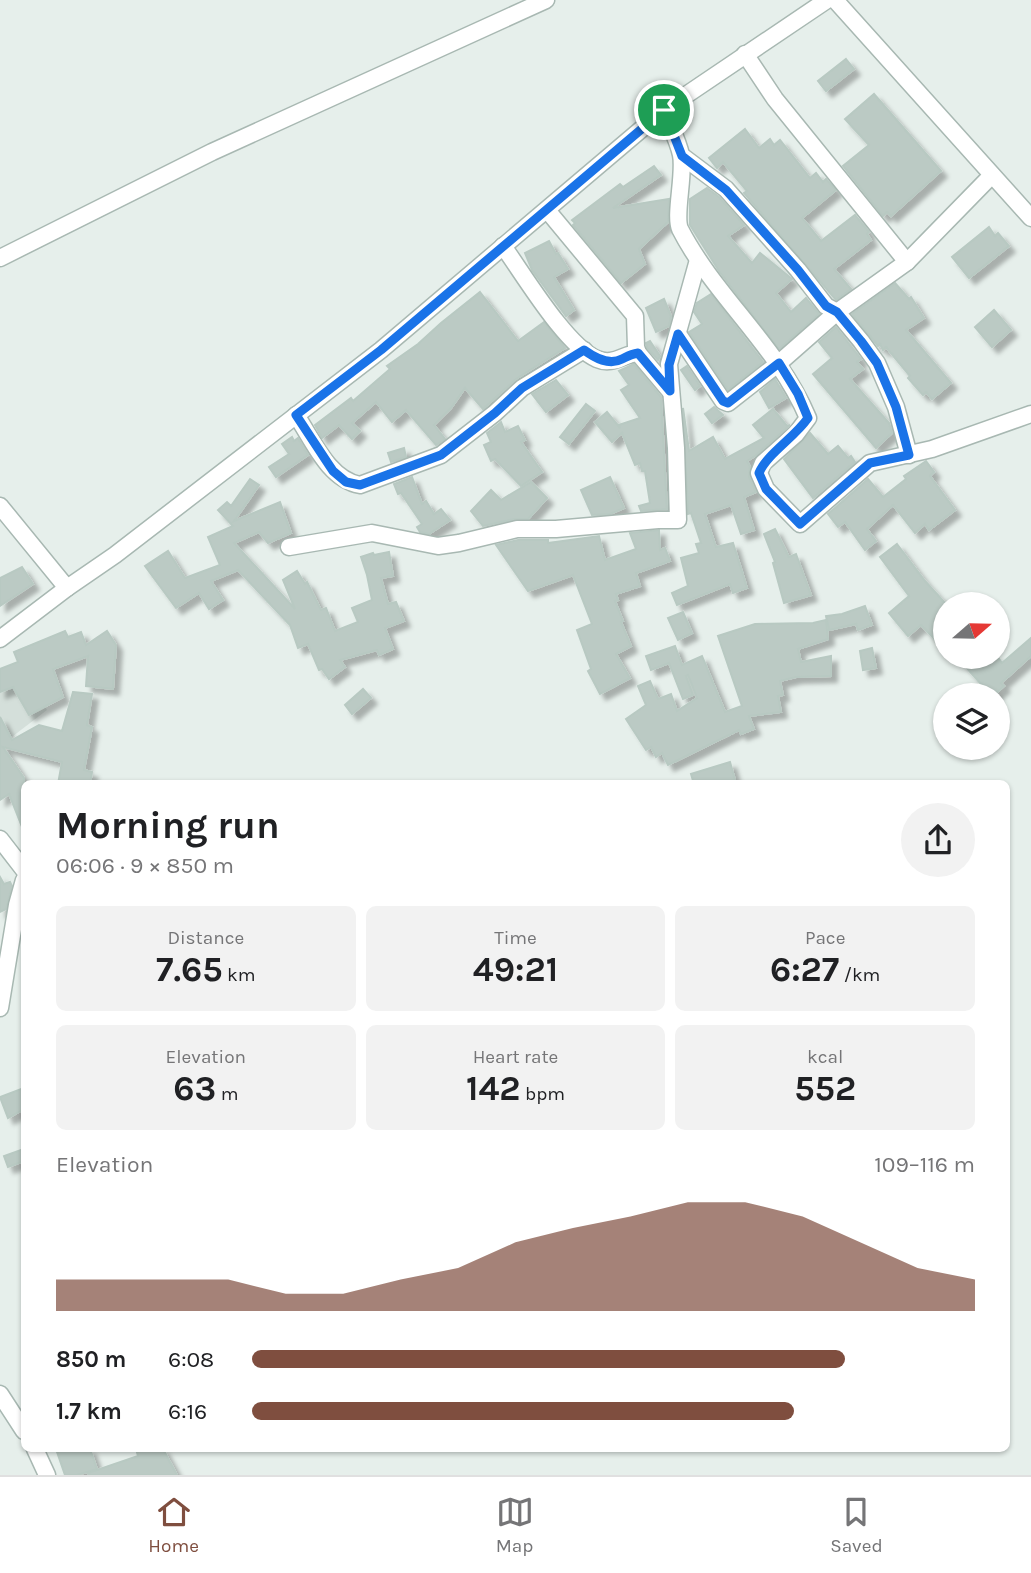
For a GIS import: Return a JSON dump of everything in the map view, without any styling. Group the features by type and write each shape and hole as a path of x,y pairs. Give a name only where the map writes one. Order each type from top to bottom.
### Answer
{"street":[{"path":"0,258 212,152 546,0"},
{"path":"0,639 107,561 381,350 664,110 827,0"},
{"path":"835,0 1031,218"},
{"path":"745,54 775,99 907,262"},
{"path":"664,110 682,156 678,225 698,260 779,363 798,394 808,418 796,434 763,463 759,473 766,489 800,524 870,463 909,455 1031,414"},
{"path":"682,156 726,190 798,270 826,306 837,312 877,363 896,407 909,455"},
{"path":"678,334 723,401 728,403 837,312 907,262 992,175"},
{"path":"547,209 635,316 638,353 670,391"},
{"path":"503,246 564,331 584,350 598,360 608,361 619,361 630,354 638,353"},
{"path":"289,547 372,533 438,546 517,529 556,529 678,520 676,448 669,365 698,260"},
{"path":"296,415 333,471 346,482 360,485 441,455 522,388 584,350"},
{"path":"0,506 6,522 67,588"},
{"path":"0,839 21,866"},
{"path":"0,1008 21,894"},
{"path":"0,1394 21,1426"},
{"path":"36,1452 47,1475"}],"shaded area":[{"path":"30,680 47,710 0,746 0,693"}],"building":[{"path":"846,59 854,69 826,91 818,81"},
{"path":"874,94 941,171 891,216 887,212 883,216 843,166 869,145 845,119"},
{"path":"745,129 759,148 770,139 774,145 780,140 810,178 816,173 823,182 826,179 836,190 802,218 821,241 855,215 869,232 867,234 871,240 834,269 851,289 836,300 744,193 747,191 723,162 717,168 709,158"},
{"path":"654,166 661,175 613,208 669,199 668,222 639,249 645,264 621,283 573,225 575,223 572,220 620,184 623,187"},
{"path":"707,188 719,197 744,225 728,236 752,263 760,253 792,279 776,293 791,312 806,298 819,314 779,349 719,271 690,225 690,199"},
{"path":"989,227 995,236 998,233 1009,246 969,278 952,257"},
{"path":"549,241 568,269 554,277 574,310 566,316 532,270 525,253"},
{"path":"895,283 909,299 911,297 924,318 906,330 951,383 932,399 926,392 923,395 886,347 883,350 880,344 878,346 852,314"},
{"path":"480,292 518,341 544,322 565,348 516,379 483,409 465,388 451,408 434,425 445,439 436,445 406,410 392,422 376,402 352,423 360,431 352,439 339,425 322,438 315,425 351,398 353,401 390,369 387,366"},
{"path":"711,294 763,362 728,390 689,332 702,324 694,312 697,303"},
{"path":"664,299 671,316 669,326 656,332 646,308"},
{"path":"994,310 1011,330 992,347 975,327"},
{"path":"836,327 861,359 857,362 863,369 850,379 889,423 892,433 876,448 813,374 832,358 819,342"},
{"path":"650,341 660,356 658,360 647,348 646,343"},
{"path":"634,364 661,397 667,509 641,511 639,506 650,503 645,471 642,471 640,463 635,465 622,433 612,442 595,422 607,412 620,428 619,425 640,418 621,390 629,385 619,371"},
{"path":"687,366 700,386 695,390 681,370"},
{"path":"775,379 786,398 769,408 760,392"},
{"path":"556,380 568,395 546,412 532,394"},
{"path":"586,404 595,411 569,444 560,437"},
{"path":"714,407 723,415 712,423 705,414"},
{"path":"683,408 689,451 713,437 725,459 764,438 753,425 773,409 787,426 790,425 747,461 750,467 749,477 756,492 744,497 754,530 741,534 731,505 705,514 716,547 733,543 747,588 733,593 730,584 677,605 672,593 688,586 681,558 699,553 696,544 701,543 691,513 688,514"},
{"path":"501,422 505,432 518,426 525,440 521,442 542,472 521,486 495,459 491,461 484,445 491,442 487,433"},
{"path":"810,433 828,454 838,446 855,462 813,498 784,459"},
{"path":"292,437 294,441 298,438 308,455 276,477 269,467 289,454 282,444"},
{"path":"404,448 406,457 391,462 388,453"},
{"path":"926,461 934,472 930,476 955,510 929,530 925,524 915,533 893,505 867,529 876,541 865,550 845,522 838,527 828,514 868,479 883,497 906,479 904,476"},
{"path":"412,477 422,504 426,501 434,514 441,509 450,520 429,534 420,532 417,527 422,524 401,493 398,494 394,484"},
{"path":"610,477 624,508 610,514 592,515 581,490"},
{"path":"250,479 259,485 234,521 280,502 291,533 268,543 259,532 234,543 295,609 283,580 297,571 305,584 307,582 321,610 326,608 335,631 358,622 352,608 372,600 361,557 389,552 393,576 381,578 388,604 396,602 404,621 385,628 393,649 379,655 377,650 340,660 345,667 329,679 322,669 319,670 308,644 298,648 290,625 238,570 211,581 223,600 209,609 199,593 176,608 145,566 168,551 185,578 220,565 208,537 233,526 218,510 227,502 231,506"},
{"path":"531,482 547,498 528,519 483,526 471,511 491,490 501,500"},
{"path":"775,529 789,557 796,554 811,595 784,603 773,563 775,562 764,534"},
{"path":"659,530 660,550 665,548 670,561 636,573 640,586 616,594 618,600 615,601 623,621 621,622 631,646 616,654 630,678 600,694 588,671 591,669 577,630 592,624 573,575 528,591 496,545 518,540 548,540 548,543 599,536 605,560 636,549 630,533"},
{"path":"897,544 935,592 933,638 921,625 908,636 889,613 909,596 880,557"},
{"path":"22,567 33,584 0,606 0,578"},
{"path":"865,606 872,625 858,630 856,624 829,630 826,616"},
{"path":"683,612 692,633 678,640 668,618"},
{"path":"826,620 828,639 798,649 801,662 831,656 831,676 796,677 780,681 783,695 778,696 781,712 749,716 754,729 741,734 739,730 668,765 662,753 656,757 651,747 646,750 626,719 646,705 638,686 650,681 658,699 671,694 677,711 697,698 688,675 686,676 693,695 683,699 669,663 651,670 646,656 675,646 682,665 702,656 725,712 742,706 718,636 755,624 813,623"},
{"path":"65,631 68,637 81,632 86,645 107,631 116,645 113,689 86,686 88,656 53,669 63,697 29,715 13,687 0,692 0,669 18,662 14,652"},
{"path":"1031,638 1031,656 1001,683 980,683 968,669 1010,669 1010,656"},
{"path":"872,648 876,668 863,670 860,651"},
{"path":"363,689 371,698 352,714 345,705"},
{"path":"73,692 92,694 87,725 92,727 84,770 92,772 91,780 59,780 62,762 3,747 24,778 21,780 21,824 9,794 0,800 0,717 12,740 39,725 62,731"},
{"path":"730,762 735,780 693,780 691,774"},
{"path":"0,877 4,884 10,882 12,886 6,909 0,912"},
{"path":"21,1089 21,1111 8,1118 0,1097"},
{"path":"21,1150 21,1162 8,1167 4,1156"},
{"path":"57,1452 91,1452 97,1469 77,1475 65,1475"},
{"path":"137,1452 165,1452 177,1475 88,1473 138,1456"}],"route":[{"path":"664,110 682,156 726,190 798,270 826,306 837,312 877,363 896,407 909,455 870,463 800,524 766,489 759,473 763,463 796,434 808,418 798,394 779,363 728,403 723,401 678,334 669,365 670,391 638,353 630,354 619,361 598,360 584,350 522,388 452,448 431,460 360,485 346,482 333,471 296,415 381,350 664,110"}]}
